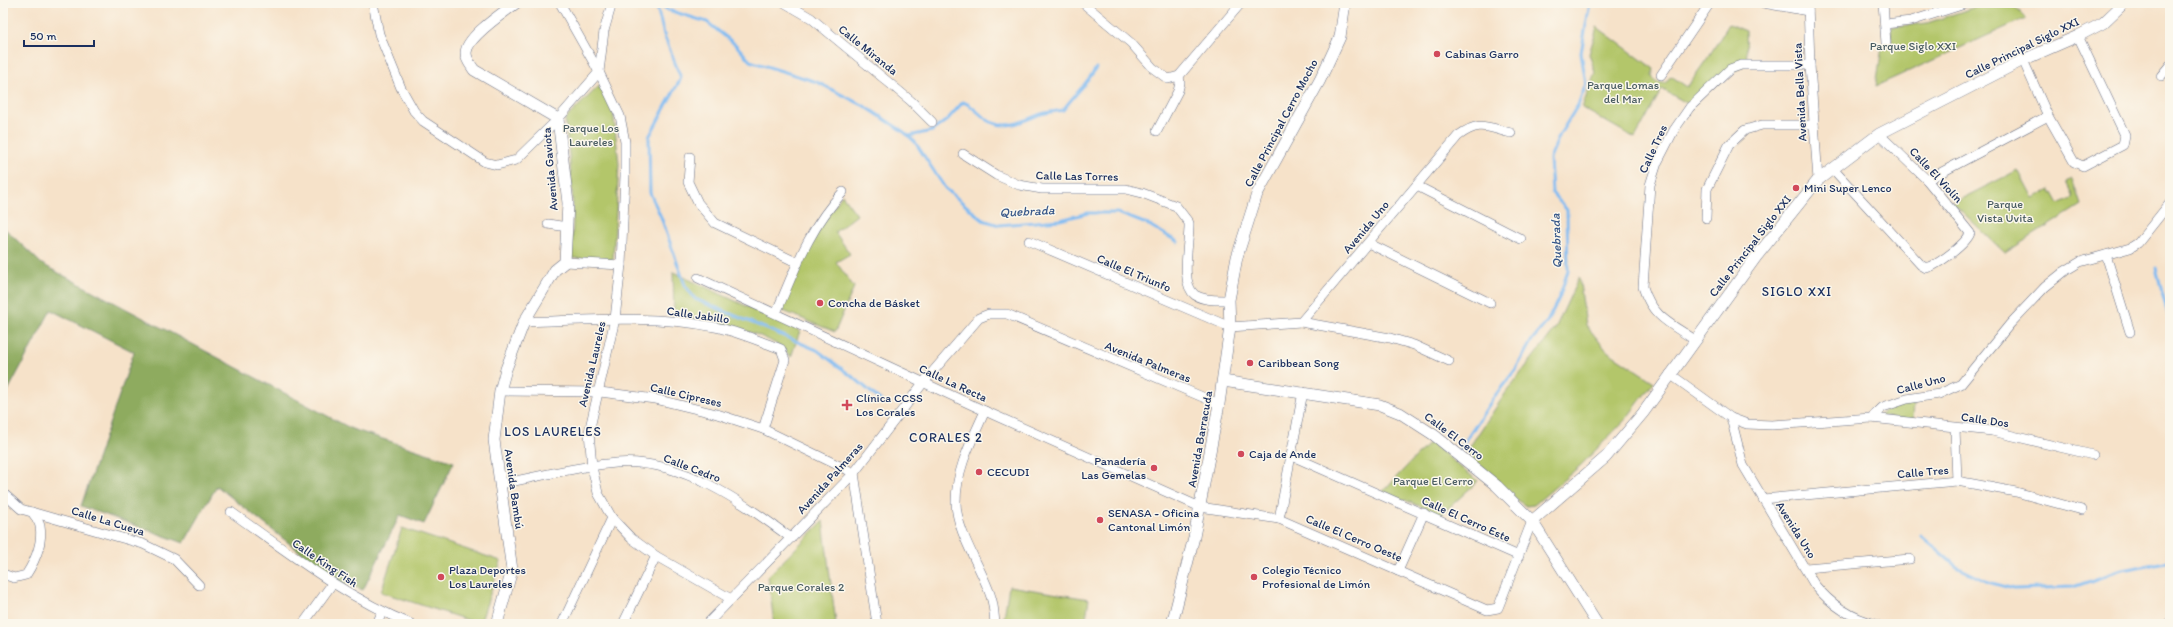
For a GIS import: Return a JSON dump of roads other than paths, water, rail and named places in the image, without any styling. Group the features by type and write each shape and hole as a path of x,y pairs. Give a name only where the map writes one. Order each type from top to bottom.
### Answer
{"street":[{"path":"373,3 379,34 401,88 414,111 423,121 485,162 497,165 516,160 558,119 600,72 604,31 612,3"},
{"name":"Avenida Gaviota","path":"516,3 471,40 466,53 469,63 474,70 558,119 566,184 567,226 564,262"},
{"name":"Avenida Laureles","path":"560,3 600,72 620,116 624,142 625,176 621,265 616,320 600,392 589,432 592,467 598,493 612,518 631,538 656,556 731,599"},
{"name":"Calle Miranda","path":"785,3 811,18 911,101 932,122"},
{"path":"1083,3 1131,43 1153,68 1168,79 1179,76 1241,3"},
{"name":"Calle Principal Cerro Mocho","path":"1230,327 1229,300 1237,257 1257,194 1320,80 1340,37 1345,3"},
{"path":"1661,75 1710,3"},
{"path":"1763,3 1808,7"},
{"path":"1883,3 1886,43"},
{"path":"1885,24 1911,21 1968,3"},
{"name":"Calle Principal Siglo XXI","path":"1532,521 1606,457 1643,413 1756,257 1818,180 1879,134 2023,60 2078,36 2103,23 2124,3"},
{"name":"Avenida Bella Vista","path":"1808,7 1810,65 1818,180"},
{"path":"2023,60 2048,116 2074,162 2083,166 2123,145 2125,141 2125,131 2078,36"},
{"name":"Calle Tres","path":"1695,340 1657,315 1648,302 1643,287 1650,185 1657,164 1674,130 1690,107 1730,69 1741,65 1810,65"},
{"path":"2161,76 2170,65"},
{"path":"1157,131 1178,90 1180,83 1179,76"},
{"path":"1927,180 2048,116"},
{"name":"Avenida Uno","path":"1301,322 1458,136 1469,128 1479,125 1511,133"},
{"path":"1706,218 1707,189 1729,145 1745,130 1762,125 1814,125"},
{"name":"Calle El Violín","path":"1833,169 1926,268 1936,264 1968,239 1970,233 1927,180 1879,134"},
{"name":"Calle Las Torres","path":"963,154 996,175 1019,185 1042,189 1126,189 1142,193 1176,206 1190,222 1186,277 1190,290 1196,296 1229,300"},
{"path":"690,157 688,182 698,203 715,223 798,263"},
{"path":"1417,186 1521,239"},
{"path":"776,313 810,235 820,219 843,192"},
{"name":"Calle Uno","path":"1871,418 1883,407 1907,399 1939,394 1961,384 2010,324 2045,287 2065,271 2080,262 2130,248 2138,244 2170,203"},
{"path":"548,224 567,226"},
{"name":"Calle El Triunfo","path":"1029,241 1230,327"},
{"path":"1368,243 1490,303"},
{"path":"2106,255 2130,332"},
{"path":"564,262 621,265"},
{"name":"Avenida Bambú","path":"497,624 512,570 494,440 500,391 506,369 524,322 555,270 564,262"},
{"name":"Calle La Recta","path":"698,278 776,313 923,383 1200,507"},
{"name":"Avenida Palmeras","path":"707,624 854,473 923,383 979,318 989,314 1007,314 1219,404"},
{"name":"Calle Jabillo","path":"524,322 616,320 714,327 781,349 785,360 762,429"},
{"path":"1230,327 1301,322 1390,338 1414,345 1449,360"},
{"name":"Avenida Barracuda","path":"1172,624 1200,507 1223,381 1230,327"},
{"path":"1670,374 1731,418 1747,424 1772,425 1871,418"},
{"name":"Calle El Cerro","path":"1223,381 1380,405 1400,413 1434,435 1497,486 1532,521 1598,624"},
{"name":"Calle Cipreses","path":"500,391 600,392 655,399 717,414 762,429 854,473"},
{"path":"1279,519 1292,456 1302,392"},
{"path":"985,411 968,448 959,478 956,502 960,525 991,597 995,624"},
{"name":"Avenida Uno","path":"1731,418 1743,466 1806,568 1814,584 1835,606 1847,614 1876,624"},
{"name":"Calle Dos","path":"1871,418 1992,432 2094,455"},
{"path":"1955,428 1957,481"},
{"name":"Calle El Cerro Este","path":"1292,456 1519,556"},
{"name":"Calle Cedro","path":"500,484 618,463 650,465 676,472 705,483 743,503 791,538"},
{"path":"854,473 877,624"},
{"name":"Calle Tres","path":"1763,499 1957,481 2016,492 2082,510"},
{"name":"Calle La Cueva","path":"3,493 21,509 143,544 174,559 199,585"},
{"name":"Calle El Cerro Oeste","path":"1200,507 1279,519 1486,610 1498,608 1519,556"},
{"path":"3,574 14,578 26,575 33,565 40,544 40,525 32,512"},
{"name":"Calle King Fish","path":"231,512 332,584 382,612 411,624"},
{"path":"1398,571 1424,513"},
{"path":"562,624 612,518"},
{"path":"1519,556 1532,521"},
{"path":"623,624 656,556"},
{"path":"1806,568 1910,559"},
{"path":"303,624 332,584"},
{"path":"377,624 382,612"}],"waterway":[{"path":"656,3 664,35 681,78 649,137 650,193 661,217 685,285 695,299 817,350 858,381 881,401"},
{"name":"Quebrada","path":"658,3 668,10 707,22 736,45 750,61 817,82 866,107 904,132 915,142 945,188 983,220 999,225 1060,220 1088,213 1118,213 1149,225 1178,242"},
{"name":"Quebrada","path":"1459,451 1494,397 1516,369 1532,340 1547,322 1559,298 1568,271 1567,210 1552,193 1550,158 1560,134 1578,105 1586,84 1581,53 1590,3"},
{"name":"Quebrada","path":"909,136 932,131 947,120 963,102 971,106 987,120 1002,125 1014,124 1042,114 1063,110 1089,79 1096,68"},
{"path":"2156,268 2170,322"},
{"path":"1921,536 1957,567 1988,582 2014,589 2073,587 2122,570 2170,561"}],"place":[{"name":"Cabinas Garro","path":"1437,54"},
{"name":"Mini Super Lenco","path":"1796,188"},
{"name":"Concha de Básket","path":"820,303"},
{"name":"Caribbean Song","path":"1250,363"},
{"name":"Clínica CCSS Los Corales","path":"847,405"},
{"name":"Caja de Ande","path":"1241,454"},
{"name":"Panadería Las Gemelas","path":"1154,468"},
{"name":"CECUDI","path":"979,472"},
{"name":"SENASA - Oficina Cantonal Limón","path":"1100,520"},
{"name":"Plaza Deportes Los Laureles","path":"441,577"},
{"name":"Colegio Técnico Profesional de Limón","path":"1254,577"}],"district":[{"name":"SIGLO XXI","path":"1797,291"},
{"name":"LOS LAURELES","path":"553,431"},
{"name":"CORALES 2","path":"946,437"}],"park label":[{"name":"Parque Siglo XXI","path":"1913,46"},
{"name":"Parque Lomas del Mar","path":"1623,92"},
{"name":"Parque Los Laureles","path":"591,135"},
{"name":"Parque Vista Uvita","path":"2005,211"},
{"name":"Parque El Cerro","path":"1433,481"},
{"name":"Parque Corales 2","path":"801,587"}]}
